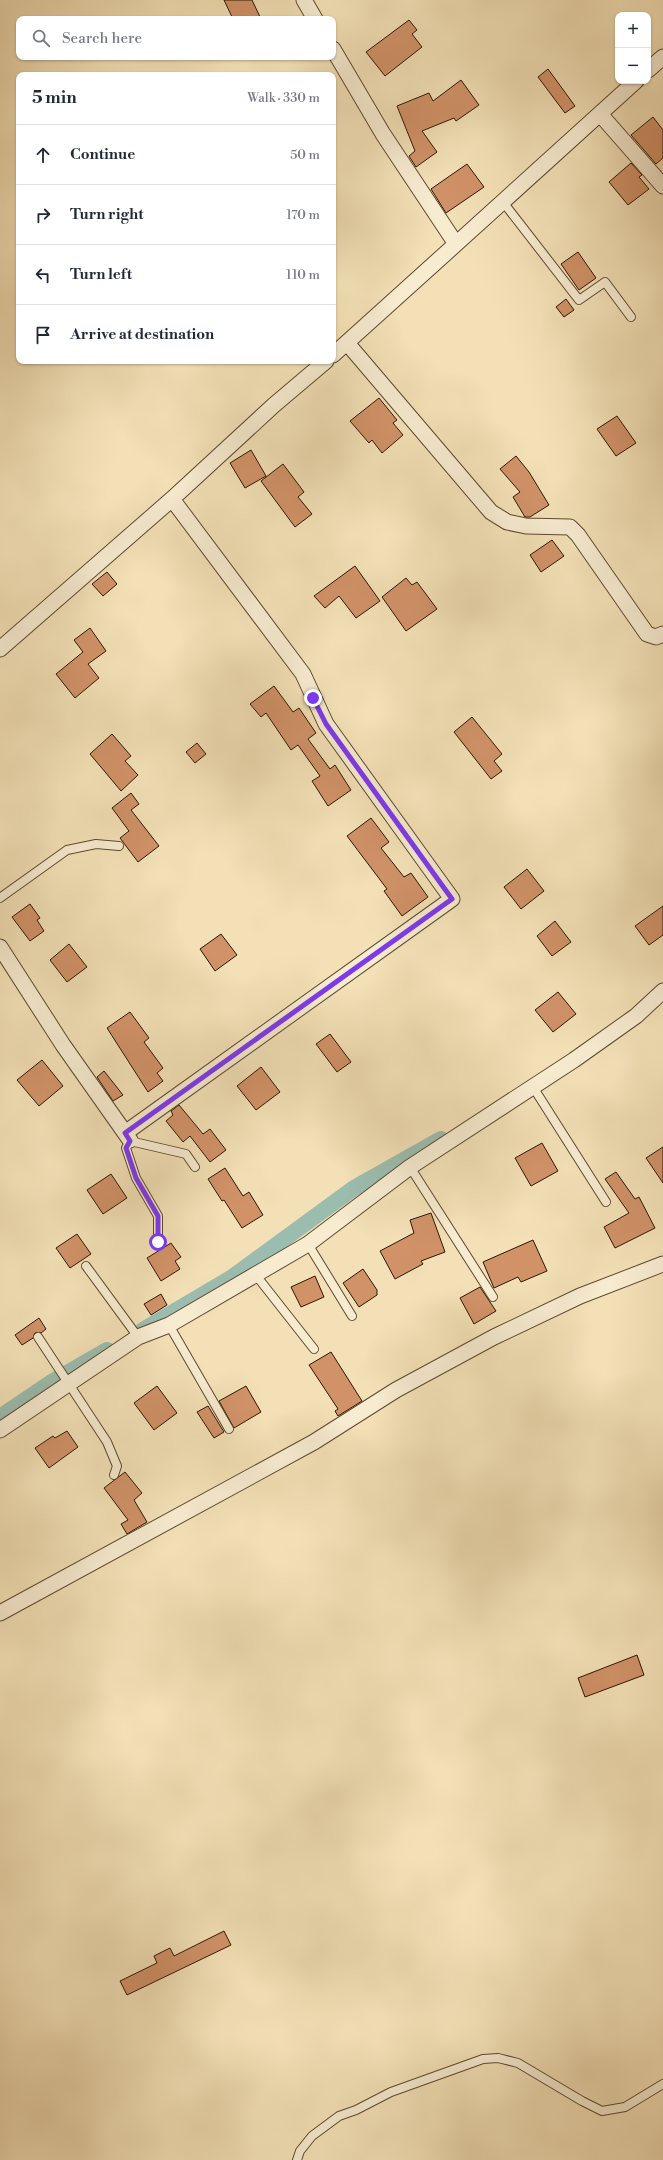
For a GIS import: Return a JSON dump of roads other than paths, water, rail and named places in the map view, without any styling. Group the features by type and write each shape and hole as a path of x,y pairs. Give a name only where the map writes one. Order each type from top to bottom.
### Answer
{"street":[{"path":"304,0 313,16"},
{"path":"336,54 383,134 456,244"},
{"path":"651,67 663,57"},
{"path":"336,352 633,84"},
{"path":"600,114 663,186"},
{"path":"347,343 491,512 507,522 526,526 570,527 584,542 647,634 656,637 663,634"},
{"path":"0,649 172,499 274,405 322,364"},
{"path":"0,947 63,1045 128,1137 452,899 326,724 304,674 172,499"},
{"path":"0,1430 138,1337 169,1325 308,1244 410,1167 533,1087 636,1016 663,992"},
{"path":"0,1613 314,1442 396,1390 494,1337 580,1296 663,1264"}],"lane":[{"path":"503,202 579,300 605,282 631,317"},
{"path":"0,898 67,850 96,844 119,846"},
{"path":"533,1087 606,1202"},
{"path":"158,1242 158,1216 131,1168 126,1148 128,1137 186,1154 195,1167"},
{"path":"410,1167 493,1297"},
{"path":"308,1244 352,1316"},
{"path":"86,1266 138,1337"},
{"path":"255,1274 314,1349"},
{"path":"169,1325 230,1429"},
{"path":"38,1337 107,1442 116,1466 114,1475"},
{"path":"297,2160 300,2151 312,2136 339,2116 356,2110 375,2098 483,2059 498,2058 518,2063 582,2101 602,2111 625,2107 663,2084"}],"waterway":[{"path":"143,1330 231,1278 354,1188 441,1139"},
{"path":"0,1417 50,1383 107,1350"}]}
